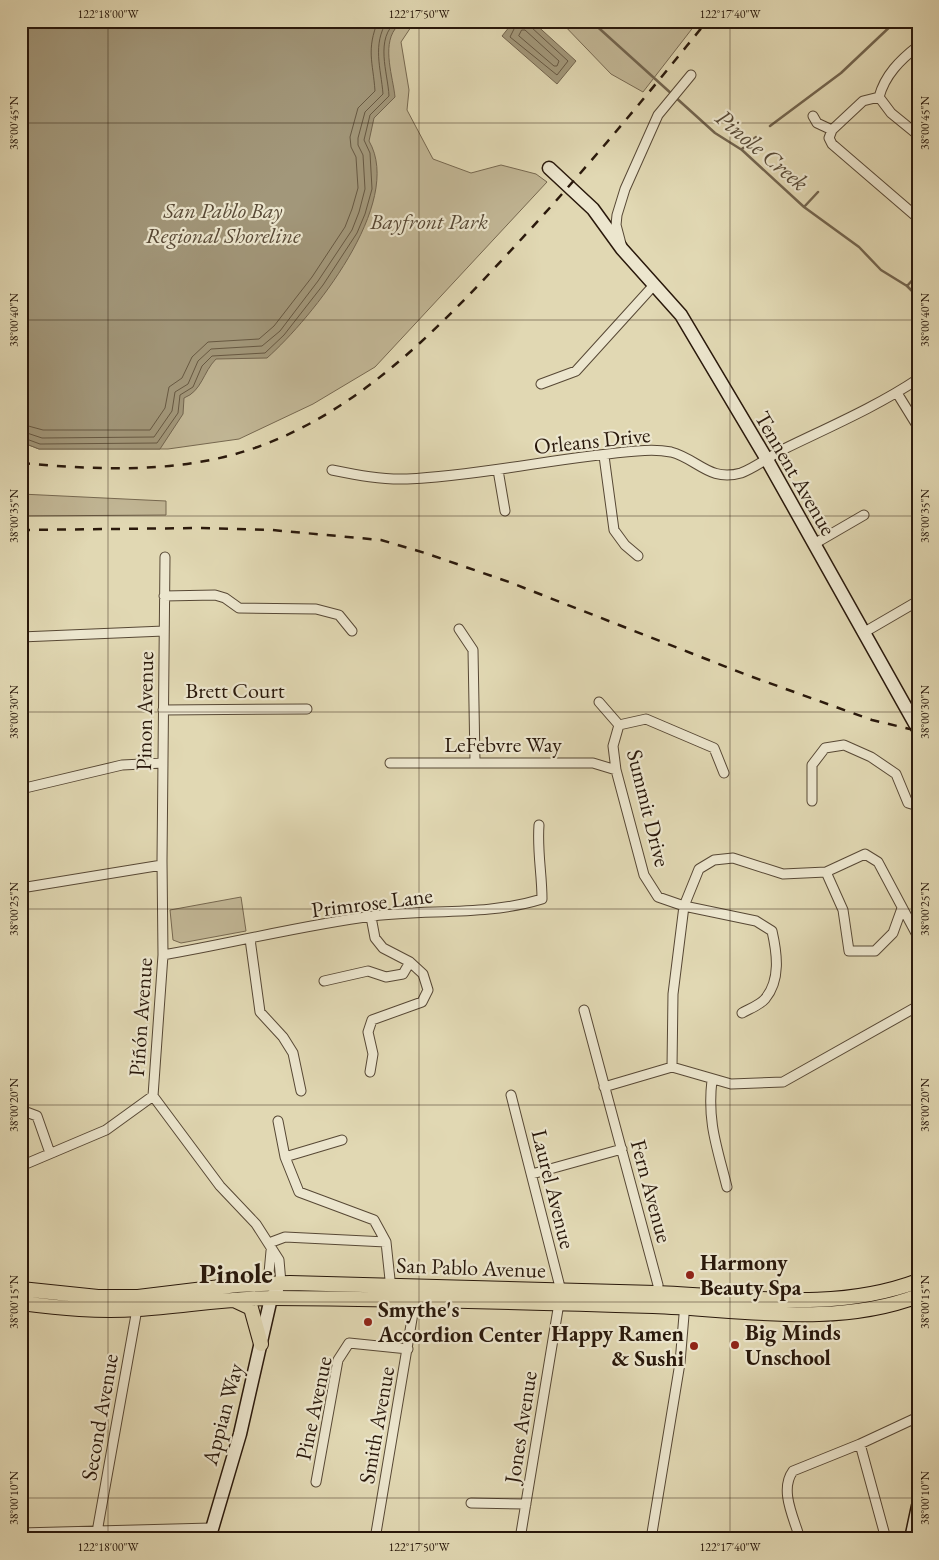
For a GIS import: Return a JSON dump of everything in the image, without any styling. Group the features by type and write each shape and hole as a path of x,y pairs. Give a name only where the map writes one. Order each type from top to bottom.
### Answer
{"main road":[{"name":"San Pablo Avenue","path":"685,1302 813,1300 866,1296 918,1281"},
{"name":"San Pablo Avenue","path":"23,1296 138,1297 212,1288 274,1284 391,1286 417,1294 657,1300 776,1313 843,1313 898,1303 918,1296"},
{"name":"San Pablo Avenue","path":"23,1296 56,1308 137,1309 271,1298 391,1301 417,1294"},
{"path":"230,1300 250,1308 261,1344"}],"street":[{"path":"879,97 885,80 903,58 918,46"},
{"path":"622,249 616,225 617,214 625,189 658,115 691,75"},
{"path":"879,97 863,101 832,130 830,138 832,144 918,218"},
{"path":"879,97 891,113 918,135"},
{"path":"814,116 817,124 832,130"},
{"name":"Tennent Avenue","path":"549,168 592,208 622,249 681,315 766,458 918,729"},
{"path":"541,384 576,372 654,285"},
{"name":"Orleans Drive","path":"332,470 368,477 406,479 498,470 638,451 670,452 690,460 710,473 727,476 743,472 766,458 897,393 918,379"},
{"path":"897,393 918,427"},
{"path":"604,456 614,530 625,545 638,556"},
{"path":"498,470 505,511"},
{"path":"814,544 864,516"},
{"name":"Pinon Avenue","path":"162,865 165,557"},
{"path":"164,596 215,595 225,598 239,608 316,609 339,615 352,631"},
{"path":"863,633 918,602"},
{"path":"459,629 473,650 475,761"},
{"path":"21,637 164,631"},
{"path":"599,702 619,725"},
{"name":"Brett Court","path":"163,710 307,709"},
{"name":"Summit Drive","path":"724,773 714,748 646,719 619,725 613,746 616,770 644,875 658,897 684,906 756,921 772,931 778,955 773,986 765,1000 742,1012"},
{"path":"812,802 812,765 825,748 844,745 871,757 896,774 908,803 918,806"},
{"name":"LeFebvre Way","path":"390,763 475,761 593,763 616,770"},
{"path":"21,789 122,765 163,763"},
{"name":"Primrose Lane","path":"164,955 370,917 416,911 463,913 527,904 542,899 542,879 537,853 539,825"},
{"path":"672,1067 673,994 684,906 699,869 714,860 733,858 783,874 826,872 865,854 878,862 918,937"},
{"path":"21,888 162,865"},
{"name":"Piñón Avenue","path":"162,865 164,955 153,1096 220,1186 256,1224 279,1260 274,1284"},
{"path":"826,872 843,910 849,951 875,951 893,933 902,908"},
{"path":"370,917 375,938 383,948 410,962 423,974 428,990 422,1002 372,1020 368,1032 373,1054 370,1072"},
{"path":"250,939 260,1012 283,1037 293,1053 301,1091"},
{"path":"324,981 368,971 386,977 402,974 410,962"},
{"path":"604,1087 672,1067 730,1084 783,1082 918,1006"},
{"name":"Fern Avenue","path":"584,1010 658,1285 657,1300"},
{"path":"712,1080 709,1107 711,1124 727,1187"},
{"name":"Laurel Avenue","path":"511,1095 532,1174 560,1297"},
{"path":"21,1166 106,1130 153,1096"},
{"path":"21,1110 37,1116 50,1153"},
{"path":"278,1121 286,1157 298,1192 374,1220 386,1242 391,1301"},
{"path":"286,1157 342,1140"},
{"path":"532,1174 622,1149"},
{"path":"274,1284 270,1247 285,1237 386,1242"},
{"name":"Appian Way","path":"210,1533 240,1434 274,1284"},
{"name":"Smith Avenue","path":"374,1539 417,1294"},
{"path":"21,1317 23,1296"},
{"name":"Jones Avenue","path":"520,1539 560,1297"},
{"path":"651,1539 680,1363 685,1302"},
{"name":"Second Avenue","path":"97,1532 137,1309"},
{"name":"Pine Avenue","path":"316,1482 338,1360 350,1343 408,1349"},
{"path":"800,1539 786,1490 787,1479 794,1471 860,1444 918,1417"},
{"path":"860,1444 886,1539"},
{"path":"471,1503 526,1504"},
{"path":"911,1539 918,1506"},
{"path":"21,1533 210,1533"}],"green space":[{"name":"San Pablo Bay Regional Shoreline","path":"59,21 415,21 401,42 409,90 407,110 433,159 471,173 501,165 536,174 547,182 375,367 313,404 239,439 168,449 39,449 21,442"},
{"path":"560,21 698,21 643,92 611,74"},
{"path":"21,494 166,501 166,515 21,516"},
{"path":"241,897 246,931 181,943 173,940 170,910"}],"water":[{"name":"San Pablo Bay Regional Shoreline","path":"21,21 404,21 395,29 389,44 389,62 395,97 374,118 369,141 377,166 375,195 364,226 348,258 329,288 307,316 267,358 216,359 195,391 184,398 183,414 160,449 39,449 21,442"},
{"path":"514,21 532,21 576,61 557,84 502,36"}],"waterway":[{"name":"Pinole Creek","path":"591,21 715,133 742,150 804,207 859,247 881,270 907,286 918,297"},
{"path":"770,126 841,73 896,21"},
{"path":"742,149 756,137"},
{"path":"804,207 818,192"},
{"path":"907,286 917,275"}],"railway":[{"path":"21,463 97,468 148,468 199,462 224,457 270,442 313,422 353,397 391,368 427,336 495,268 596,155 707,21"},
{"path":"21,530 202,528 272,530 381,540 509,582 747,675 872,720 918,731"}],"place":[{"name":"Harmony Beauty Spa","path":"690,1275"},
{"name":"Smythe's Accordion Center","path":"368,1322"},
{"name":"Big Minds Unschool","path":"735,1345"},
{"name":"Happy Ramen & Sushi","path":"694,1346"}],"district":[{"name":"Pinole","path":"236,1273"}],"park label":[{"name":"Bayfront Park","path":"429,221"}]}
